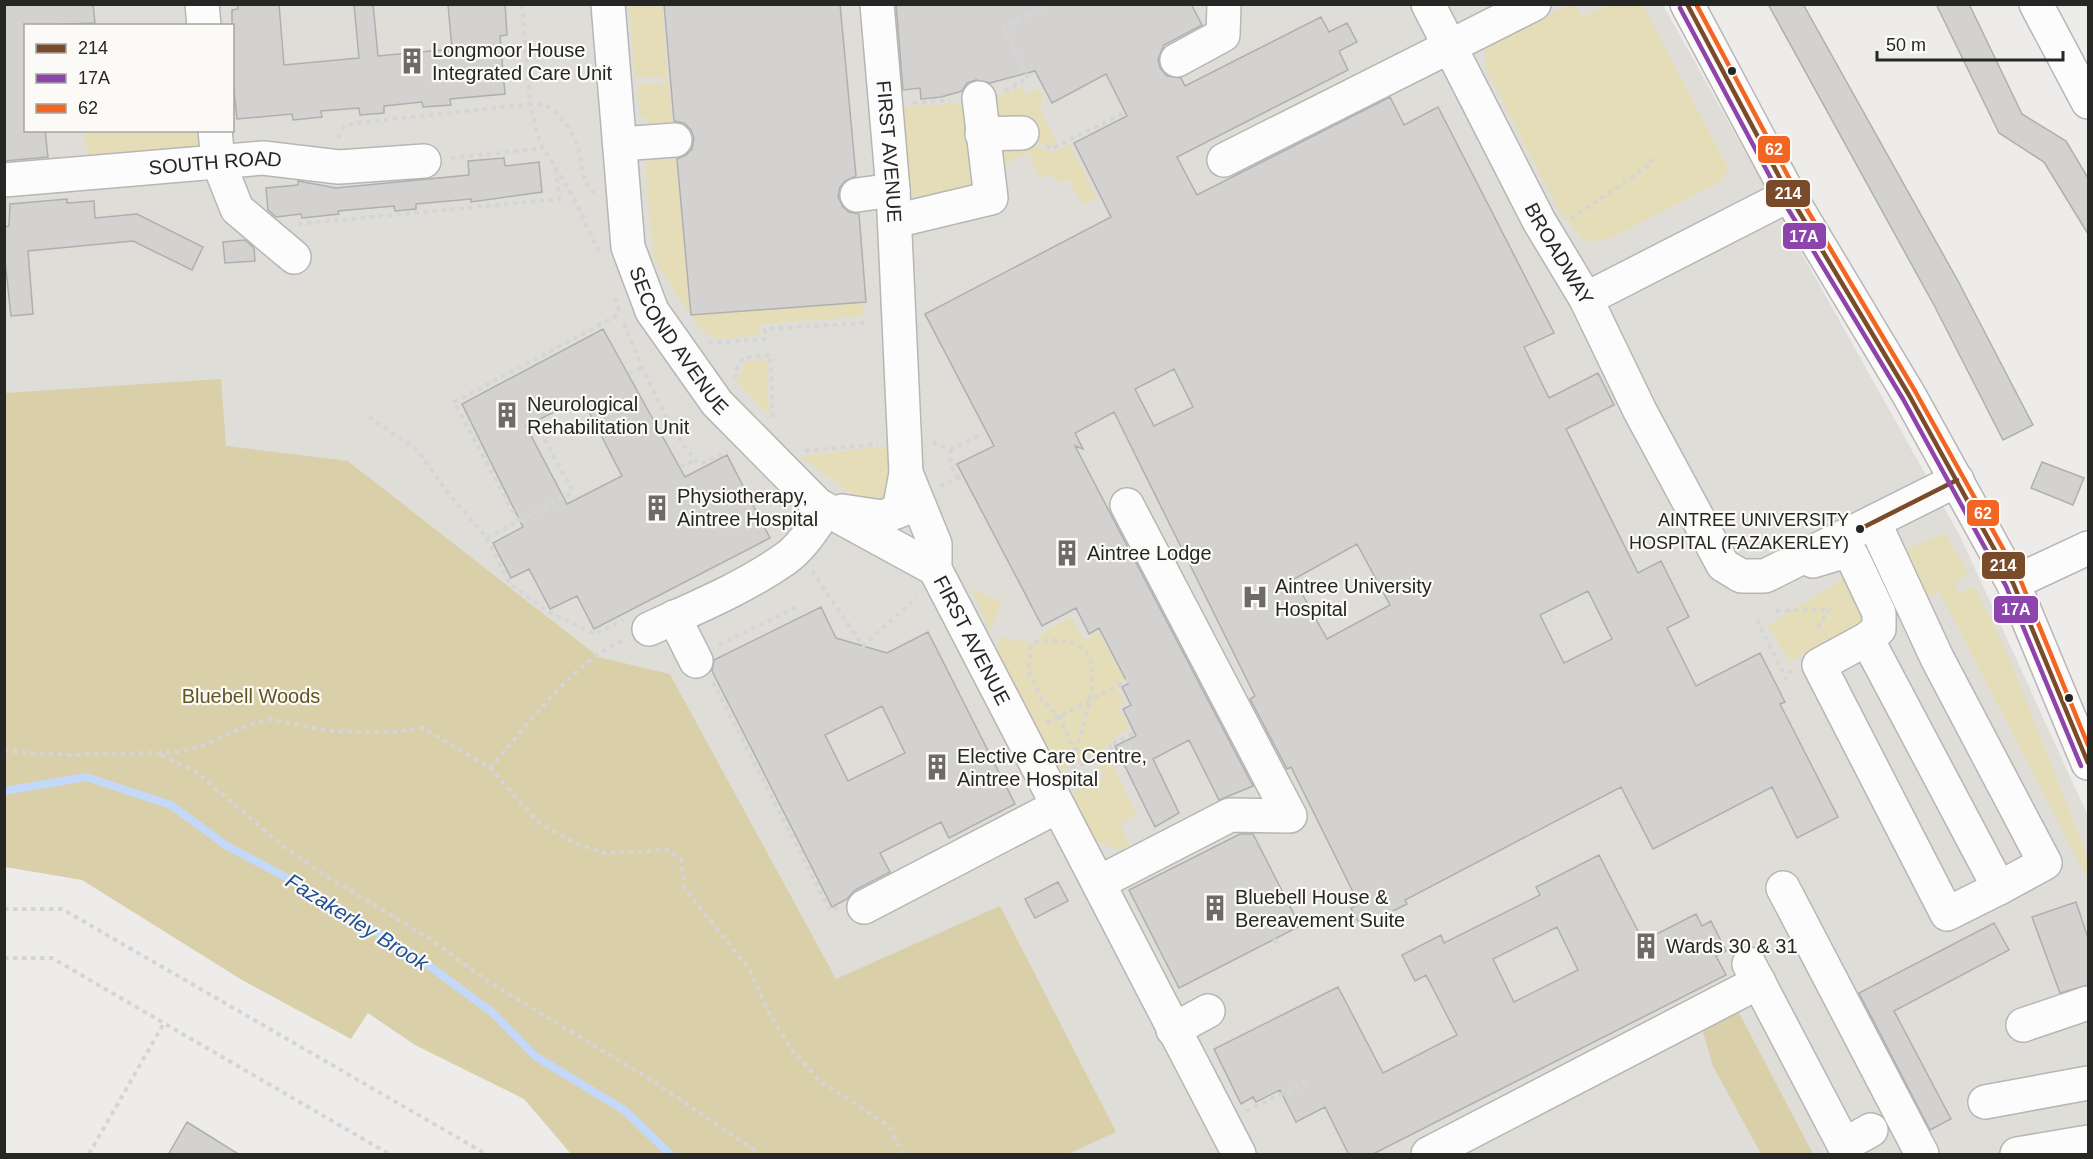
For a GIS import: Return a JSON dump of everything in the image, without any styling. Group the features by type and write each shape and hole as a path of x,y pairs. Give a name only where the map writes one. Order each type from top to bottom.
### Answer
{"street":[{"path":"202,4 204,24"},
{"name":"SECOND AVENUE","path":"609,4 628,247 652,311 717,403 822,507 902,550 928,581"},
{"name":"FIRST AVENUE","path":"878,4 894,206 905,457 928,498 934,544 928,581 1100,882 1173,1030 1239,1155"},
{"path":"1177,60 1223,35 1224,4"},
{"name":"BROADWAY","path":"1428,4 1451,45 1539,221 1586,299 1789,195"},
{"path":"1224,160 1534,4"},
{"path":"1687,4 1789,195 1957,480 2013,583 2088,763"},
{"path":"2036,4 2088,102"},
{"path":"857,195 894,206 991,198 982,134 980,98"},
{"path":"982,134 1022,132"},
{"path":"620,144 675,140"},
{"path":"217,146 237,209 294,256"},
{"name":"SOUTH ROAD","path":"4,180 217,146 263,158 323,165 367,166 424,161"},
{"path":"1586,299 1640,411 1723,565 1740,576 1765,576 1788,566 1957,480"},
{"path":"705,662 662,623 715,598 786,559 808,536 822,507 859,515 882,517 899,511 905,457"},
{"path":"902,550 914,544 928,498"},
{"path":"1100,882 1230,815 1290,816 1127,505"},
{"path":"1788,566 1840,553 1852,556 1881,623 1879,629 1867,639 1819,665 1947,914 1999,888 2045,863 1937,658 1874,522"},
{"path":"2013,583 2088,548"},
{"path":"1867,639 1999,888"},
{"path":"852,906 1058,806"},
{"path":"1784,888 1922,1155"},
{"path":"1428,1155 1754,973 1844,1145 1871,1130"},
{"path":"2024,1025 2088,1003"},
{"path":"1173,1030 1208,1011"},
{"path":"1985,1102 2088,1083"},
{"path":"2017,1155 2088,1142"}],"path":[{"path":"522,4 530,104 543,148 573,197 600,254"},
{"path":"323,165 344,126 530,104 545,105 558,116 579,148 581,167 590,190 603,199 624,197"},
{"path":"1022,132 1051,149 1126,112"},
{"path":"424,161 543,148"},
{"path":"1548,235 1652,163 1648,156"},
{"path":"259,227 559,200 556,168"},
{"path":"613,290 620,314 643,366 679,438 695,460 699,465 730,450"},
{"path":"518,521 454,402 620,314"},
{"path":"701,337 707,343 765,339 765,329 866,323"},
{"path":"737,387 735,372 743,358 771,354 773,426 766,418"},
{"path":"629,374 643,366"},
{"path":"369,417 417,450 449,494 487,538 509,583 548,612 595,634 640,611 662,623"},
{"path":"800,451 905,457 926,440 950,450 983,434"},
{"path":"487,538 573,492 543,437"},
{"path":"928,498 961,477 951,467 950,450"},
{"path":"680,466 695,460"},
{"path":"810,568 863,646 928,581"},
{"path":"799,606 705,662 830,911 852,906"},
{"path":"1776,611 1830,609 1810,640"},
{"path":"1757,620 1786,679 1792,669"},
{"path":"490,768 558,689 611,645 662,623"},
{"path":"1072,769 1075,751 1092,699 1092,670 1089,655 1078,646 1050,640 1032,644 1028,671 1042,699 1059,716 1075,751"},
{"path":"1043,725 1129,680"},
{"path":"4,751 69,755 160,754 201,746 249,724 270,719 329,731 395,732 423,728 490,768 539,823 577,844 604,853 668,850 681,859 685,890 750,970 767,1010 792,1050 820,1081 889,1126 903,1155"},
{"path":"1066,772 1112,750 1109,745 1135,733"},
{"path":"160,754 195,771 284,847 326,876 432,940 487,981 656,1083 760,1155"},
{"path":"4,909 62,909 486,1155"},
{"path":"4,958 52,958 389,1155"},
{"path":"89,1155 164,1023"},
{"path":"1242,1112 1252,1110 1311,1080"}],"shaded area":[{"path":"1570,4 1575,5 1582,17 1608,5 1643,5 1728,168 1723,180 1611,238 1598,242 1583,240 1561,214 1485,68 1486,48"},
{"name":"Aintree University Hospital","path":"4,5 1663,5 1961,538 2088,816 2088,1154 1052,1154 860,1024 670,674 599,657 348,461 5,448"},
{"path":"629,5 662,5 668,78 635,78"},
{"path":"669,82 672,123 649,127 648,120 640,115 637,88 639,85"},
{"path":"1022,87 1025,95 1039,89 1044,99 1040,108 1058,145 1040,144 1029,139 1007,124 984,101"},
{"path":"970,102 973,186 916,200 908,185 903,107"},
{"path":"84,132 203,132 204,142 194,151 93,163 88,156"},
{"path":"1029,143 1052,152 1070,145 1097,198 1083,206 1068,178 1057,183 1051,173 1041,178 1033,165 1030,152 994,170 996,150"},
{"path":"676,154 690,315 654,259 645,162 652,162 652,156"},
{"path":"861,302 865,316 759,324 760,335 729,339 712,337 698,325 691,315"},
{"path":"767,361 769,416 738,383 738,375 745,362"},
{"path":"891,446 889,501 858,498 799,456"},
{"path":"1945,533 1969,574 1954,583 1960,593 1974,586 2008,655 2088,858 2088,875 2086,876 1939,591 1921,600 1905,557 1907,549"},
{"path":"1843,579 1863,619 1860,624 1789,662 1768,625"},
{"path":"971,589 1002,601 990,631"},
{"path":"1071,617 1084,640 1099,632 1124,679 1116,685 1125,703 1118,707 1130,729 1115,736 1114,743 1064,770 1052,768 995,652 1000,637 1032,643 1044,632"},
{"path":"1109,757 1137,815 1120,824 1130,845 1121,850 1109,847 1086,831 1068,795 1104,777 1097,762"}],"green space":[{"name":"Bluebell Woods","path":"221,379 226,446 348,461 599,657 670,674 836,979 1000,906 1116,1132 1068,1154 571,1154 524,1099 415,1045 368,1013 351,1039 242,980 82,880 5,867 5,393"},
{"path":"1737,1009 1813,1154 1761,1154 1713,1066 1703,1032"}],"building":[{"path":"4,4 93,4 95,23 24,24 24,132 45,132 48,157 4,161"},
{"name":"Longmoor House Integrated Care Unit","path":"237,4 279,4 284,65 359,58 354,4 373,4 378,56 452,49 448,4 505,4 507,35 500,36 505,94 450,99 451,105 423,107 422,102 384,106 384,113 360,115 359,108 321,111 322,117 293,120 292,114 237,119 232,10 238,9"},
{"path":"664,4 840,4 856,176 845,181 840,187 838,197 843,207 849,212 859,214 866,302 691,315 677,159 692,149 694,138 691,130 684,123 674,121"},
{"path":"896,4 1191,4 1202,25 1164,45 1158,59 1160,68 1167,76 1181,78 1185,86 1321,17 1329,32 1347,23 1357,42 1339,51 1348,70 1177,157 1197,195 1390,97 1404,125 1438,107 1554,333 1524,347 1549,398 1598,373 1614,405 1566,429 1638,573 1661,561 1689,617 1667,628 1696,686 1760,653 1785,702 1780,704 1838,817 1797,838 1772,787 1653,849 1621,787 1405,900 1407,904 1361,927 1351,908 1359,904 1291,767 1287,769 1250,699 1255,696 1114,412 1075,433 1083,449 1075,446 1253,786 1219,800 1189,740 1153,759 1179,813 1155,827 1115,746 1136,736 1123,709 1131,705 1122,687 1128,684 1099,628 1089,634 1076,608 1042,626 957,464 994,446 925,314 1111,217 1074,143 1127,116 1106,74 1052,103 1035,71 990,83 976,80 967,83 962,91 941,97 921,99 920,88 903,90","holes":["1174,369 1193,407 1154,426 1135,389","1357,544 1390,605 1327,639 1294,579","1588,591 1612,639 1564,663 1540,615"]},
{"path":"1768,4 1803,4 1958,281 2033,425 2003,440 1935,307"},
{"path":"1936,4 1969,4 2022,114 2066,141 2088,178 2088,234 2044,162 1999,133"},
{"path":"504,158 505,166 539,162 542,192 471,202 471,199 416,204 416,209 395,211 394,206 338,211 339,214 302,218 301,214 276,217 268,210 266,188 298,185 298,181 336,188 469,175 468,161"},
{"path":"67,199 67,203 94,201 95,218 137,214 203,247 192,270 133,241 28,251 33,314 11,316 4,251 4,227 9,226 10,204"},
{"path":"245,240 254,248 255,261 225,263 223,242"},
{"name":"Physiotherapy, Aintree Hospital","path":"603,329 685,477 727,455 770,538 594,629 577,596 550,609 529,569 511,578 493,543 523,527 462,404","holes":["582,398 622,476 567,504 526,426"]},
{"path":"2042,462 2084,478 2073,505 2031,488"},
{"name":"Elective Care Centre, Aintree Hospital","path":"821,607 836,638 887,653 928,632 1015,804 949,838 941,822 880,853 890,872 855,890 847,899 832,907 712,671 714,660","holes":["882,706 905,753 848,781 825,735"]},
{"name":"Bluebell House & Bereavement Suite","path":"1240,834 1253,834 1300,926 1179,988 1129,890"},
{"path":"1599,855 1643,941 1696,914 1702,926 1711,921 1726,951 1716,956 1726,975 1371,1155 1349,1155 1325,1107 1296,1122 1280,1090 1256,1102 1253,1097 1241,1104 1214,1049 1338,987 1383,1073 1457,1035 1426,975 1415,981 1402,955 1441,935 1444,943 1540,895 1536,887","holes":["1557,927 1578,970 1514,1002 1493,959"]},
{"path":"1058,882 1068,901 1035,918 1025,899"},
{"path":"2076,902 2088,938 2088,985 2060,993 2032,917"},
{"path":"1994,923 2009,950 1894,1011 1951,1119 1930,1130 1859,993"},
{"path":"187,1122 240,1155 168,1155"}],"waterway":[{"name":"Fazakerley Brook","path":"4,791 86,777 171,805 227,846 295,882 416,956 493,1013 535,1056 624,1110 670,1154"}],"transit line":[{"name":"214","path":"1687,4 1789,195 1909,395 2013,583 2088,763"},
{"name":"62","path":"1696,4 1796,191 1915,391 2020,579 2088,745"},
{"name":"17A","path":"1680,8 1782,199 1903,399 2006,586 2081,766"},
{"name":"214","path":"1860,529 1957,480"}],"place":[{"name":"Longmoor House Integrated Care Unit","path":"412,61"},
{"name":"Neurological Rehabilitation Unit","path":"507,415"},
{"name":"Physiotherapy, Aintree Hospital","path":"657,508"},
{"name":"AINTREE UNIVERSITY HOSPITAL (FAZAKERLEY)","path":"1860,529"},
{"name":"Aintree Lodge","path":"1067,553"},
{"name":"Aintree University Hospital","path":"1255,597"},
{"name":"Elective Care Centre, Aintree Hospital","path":"937,767"},
{"name":"Bluebell House & Bereavement Suite","path":"1215,908"},
{"name":"Wards 30 & 31","path":"1646,946"}]}
